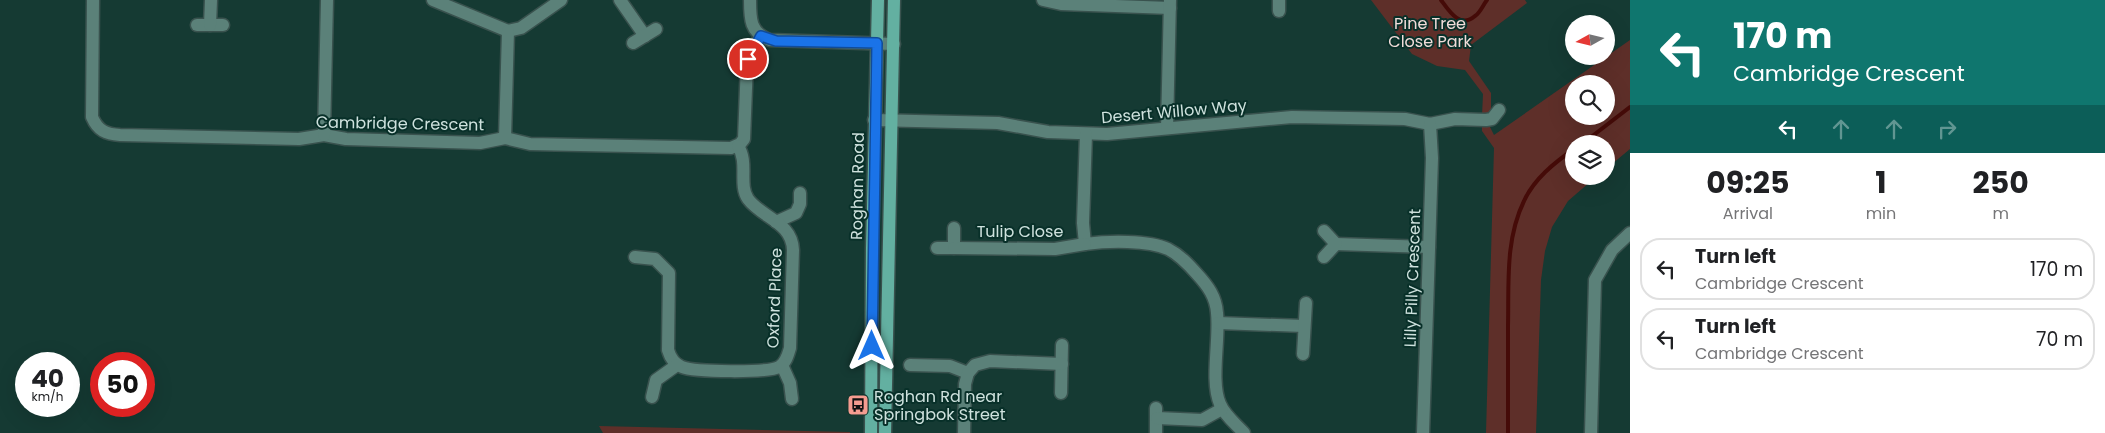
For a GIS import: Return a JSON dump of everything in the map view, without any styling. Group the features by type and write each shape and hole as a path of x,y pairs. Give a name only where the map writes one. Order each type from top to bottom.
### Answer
{"main road":[{"name":"Roghan Road","path":"871,433 874,120 878,0"},
{"name":"Roghan Road","path":"885,433 894,0"}],"street":[{"name":"Cambridge Crescent","path":"93,0 92,129 105,132 120,134 299,138 324,135 346,140 480,143 505,138 530,144 727,149 738,146"},
{"path":"197,25 217,25 210,0"},
{"path":"324,135 327,0"},
{"path":"433,0 508,31 521,28 560,0"},
{"path":"620,0 650,32 634,43"},
{"path":"750,0 751,24 761,36 776,41 894,44"},
{"path":"1043,0 1061,4 1170,4 1167,128"},
{"path":"505,138 508,31"},
{"path":"738,146 744,139 746,130 747,63 750,53 761,36"},
{"name":"Desert Willow Way","path":"874,120 998,123 1035,130 1086,134 1292,117 1405,119 1430,124 1455,119 1492,119 1499,110"},
{"name":"Lilly Pilly Crescent","path":"1424,433 1432,158 1430,124"},
{"path":"1086,134 1083,223 1086,244 1104,242 1139,244 1170,250 1191,267 1211,291 1216,306 1218,323 1216,385 1218,398 1222,409 1244,433"},
{"name":"Oxford Place","path":"677,364 690,369 773,370 782,365 789,354 793,244 788,232 755,206 746,196 744,161 738,146"},
{"path":"776,222 796,213 800,204 800,193"},
{"name":"Tulip Close","path":"954,228 954,248"},
{"path":"1324,231 1336,244 1429,246"},
{"path":"1591,433 1595,280 1612,250 1630,233"},
{"name":"Tulip Close","path":"937,248 1055,249 1086,244"},
{"path":"1324,257 1336,244"},
{"path":"635,257 655,260 669,274 668,350 670,356 677,364 656,380 652,397"},
{"path":"1303,354 1306,303"},
{"path":"1218,323 1304,326"},
{"path":"1061,393 1062,345"},
{"path":"964,433 965,384 968,373 975,365 984,362 1062,364"},
{"path":"782,365 790,382 792,399"},
{"path":"910,365 950,366 968,373"},
{"path":"1156,433 1156,413 1202,420 1222,409"}],"green space":[{"name":"Pine Tree Close Park","path":"1371,0 1525,0 1527,3 1471,45 1469,61 1491,93 1491,116 1482,116 1483,94 1465,70 1437,66 1412,54"},
{"path":"1630,40 1630,149 1615,162 1615,135 1565,135 1565,185 1587,185 1568,201 1552,227 1545,251 1541,280 1536,433 1486,433 1494,148 1482,131 1482,126 1490,127 1494,135 1565,85 1565,125 1615,125 1615,75 1580,75 1594,65 1615,65 1615,50"},
{"path":"599,426 850,432 850,433 603,433"}],"waterway":[{"path":"1441,0 1455,17 1464,21 1477,15 1487,0"},
{"path":"1594,135 1630,107"},
{"path":"1508,433 1508,278 1514,231 1528,193 1539,179 1565,156"}],"place":[{"name":"Roghan Rd near Springbok Street","path":"858,405"}],"route":[{"path":"748,59 761,36 765,39 776,41 877,43 874,120 872,346"}]}
